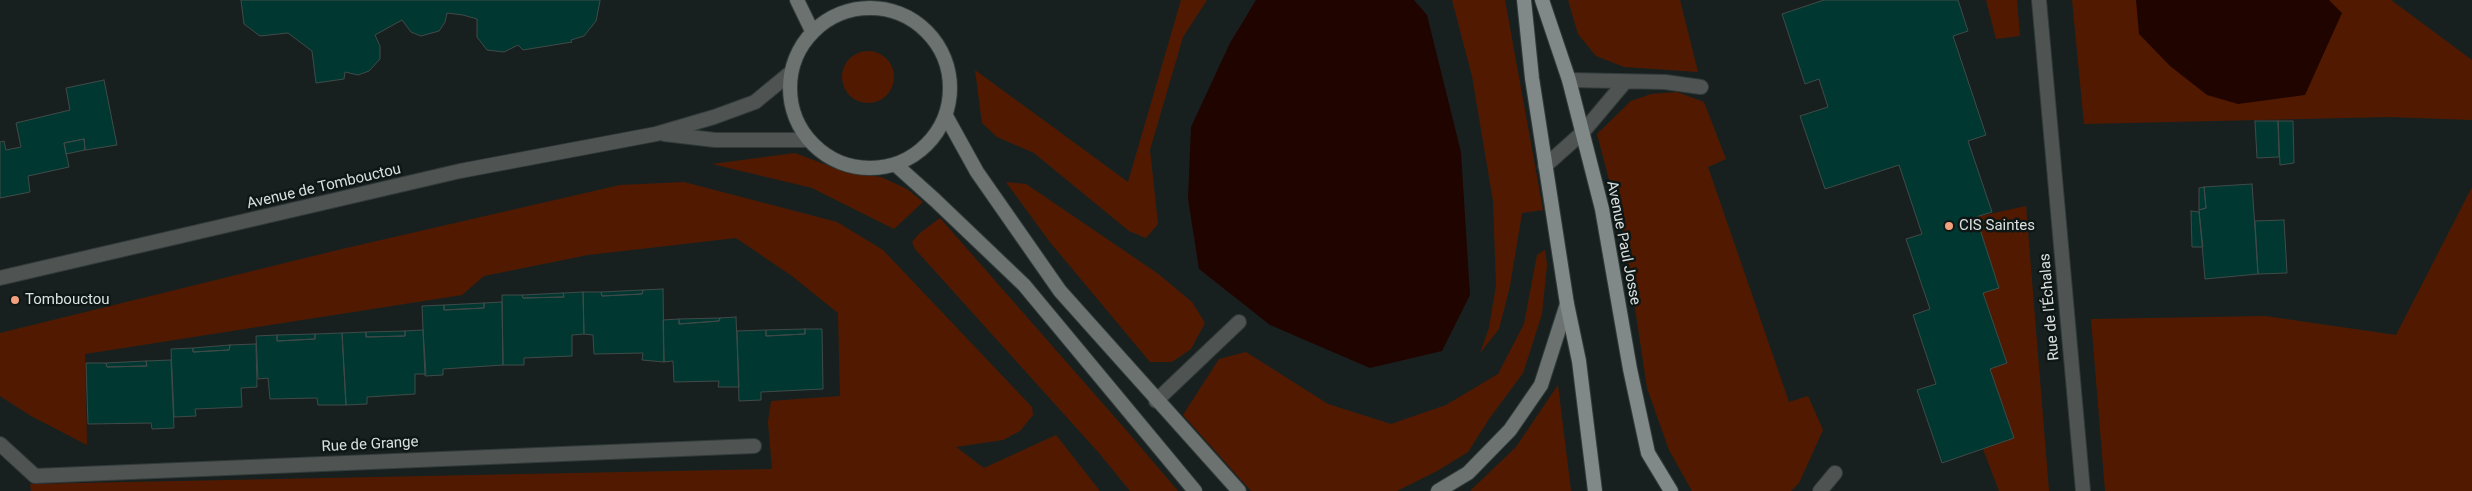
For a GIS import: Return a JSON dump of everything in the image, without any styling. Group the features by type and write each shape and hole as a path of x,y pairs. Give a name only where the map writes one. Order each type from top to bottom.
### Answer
{"main road":[{"path":"797,0 812,32"},
{"path":"1524,0 1532,78 1567,304 1578,361 1595,491"},
{"name":"Avenue Paul Josse","path":"1542,0 1569,80 1602,209 1630,369 1648,453 1672,491"},
{"path":"859,3 888,9 913,18 933,36 946,59 951,85 946,116 936,135 917,154 896,165 868,169 841,163 817,150 799,128 790,102 789,74 799,49 812,32 837,12 859,3"},
{"path":"946,116 977,172 1060,291 1238,491"},
{"path":"896,165 936,200 1024,285 1195,491"},
{"path":"1438,491 1468,473 1510,430 1541,385 1567,304"}],"street":[{"name":"Rue de l'Échalas","path":"2039,0 2083,491"},
{"name":"Avenue de Tombouctou","path":"0,278 460,171 656,134 714,117 755,102 789,74"},
{"path":"1569,80 1666,82 1700,87"},
{"path":"1545,166 1582,133 1625,82"},
{"name":"Avenue de Tombouctou","path":"656,134 715,140 809,140"},
{"path":"1156,401 1239,322"},
{"name":"Rue de Grange","path":"0,444 35,476 754,446"},
{"path":"1820,491 1835,473"}],"shaded area":[{"path":"1181,0 1207,0 1183,37 1150,150 1158,224 1146,238 1129,231 1034,153 997,137 982,123 975,70 1128,182"},
{"path":"1256,0 1414,0 1427,15 1461,152 1470,295 1442,351 1370,368 1270,325 1199,269 1188,199 1191,127 1230,43"},
{"path":"1452,0 1505,0 1543,210 1522,213 1510,286 1499,329 1480,353 1489,328 1496,285 1493,201 1472,76"},
{"path":"1568,0 1680,0 1698,72 1624,67 1596,56 1578,34"},
{"path":"1986,0 2017,0 2020,36 1996,39"},
{"path":"2072,0 2391,0 2472,60 2472,120 2389,117 2084,124"},
{"path":"2136,0 2329,0 2342,13 2305,95 2238,104 2207,95 2170,66 2139,34"},
{"path":"868,51 878,53 886,59 892,67 894,77 892,87 886,95 878,101 868,103 858,101 850,95 844,87 842,77 844,67 850,59 858,53"},
{"path":"1677,92 1704,102 1726,159 1708,167 1789,402 1808,396 1823,430 1799,483 1791,491 1692,491 1669,450 1647,388 1625,241 1597,134 1631,101 1651,94"},
{"path":"795,153 845,172 881,177 907,189 923,202 894,229 812,188 712,164"},
{"path":"684,182 837,222 883,250 1032,407 1033,415 1020,431 1003,440 956,447 984,468 1056,435 1100,491 31,491 30,484 772,469 768,422 771,401 840,396 838,313 792,276 736,238 588,255 484,276 462,295 85,354 87,445 31,416 0,396 0,333 342,249 620,185"},
{"path":"1006,182 1026,184 1157,273 1192,302 1205,323 1191,349 1172,362 1150,362 1049,241"},
{"path":"2472,187 2472,491 2105,491 2091,319 2265,316 2396,335"},
{"path":"2026,206 2049,491 1999,491 1983,449 2013,438 1990,369 2007,363 1983,293 1999,288 1976,217"},
{"path":"940,218 1178,491 1130,491 1099,453 915,249 912,242 920,233"},
{"path":"1545,250 1547,265 1542,314 1523,373 1489,419 1468,452 1437,471 1397,491 1251,491 1183,415 1219,359 1246,352 1328,404 1391,424 1446,405 1498,374 1524,324 1537,255"},
{"path":"1558,385 1571,491 1470,491 1516,447"}],"building":[{"path":"241,0 600,1 596,21 584,36 571,40 572,42 523,50 518,45 504,52 487,50 477,37 477,19 447,13 445,22 439,31 421,36 411,32 402,20 375,35 380,46 380,59 369,71 358,75 345,72 344,79 316,83 312,51 288,33 260,36 244,24"},
{"name":"CIS Saintes","path":"1824,0 1958,0 1968,31 1953,36 1986,135 1968,141 1992,212 1976,217 1999,288 1983,293 2007,363 1990,369 2014,438 1942,463 1917,390 1936,384 1913,315 1930,309 1906,239 1922,234 1899,165 1825,189 1800,116 1828,107 1819,79 1805,84 1782,14"},
{"path":"104,80 117,145 85,150 84,139 64,143 69,167 28,176 30,192 0,198 0,142 4,141 6,150 21,147 16,123 70,110 66,88"},
{"path":"2255,121 2278,121 2279,157 2257,158"},
{"path":"2278,121 2293,121 2294,163 2280,165"},
{"path":"84,139 85,150 66,154 64,143"},
{"path":"2252,184 2258,274 2205,279 2199,210 2206,208 2204,187"},
{"path":"2204,187 2206,208 2199,210 2199,188"},
{"path":"2191,211 2199,212 2203,247 2192,247"},
{"path":"2284,220 2287,273 2258,274 2255,221"},
{"path":"663,289 664,362 642,360 643,353 594,354 593,335 584,334 583,292 601,292 602,296 642,294 643,290"},
{"path":"643,290 642,294 602,296 601,292"},
{"path":"583,292 584,334 572,335 572,356 524,358 524,365 503,365 502,295 522,295 523,298 564,297 563,293"},
{"path":"563,293 564,297 523,298 522,295"},
{"path":"502,302 503,365 443,369 443,375 425,376 422,306 444,305 444,310 484,308 484,303"},
{"path":"484,303 484,308 444,310 444,305"},
{"path":"736,317 739,387 718,387 719,381 674,382 673,361 664,362 663,320 679,319 679,324 719,321 720,318"},
{"path":"720,318 719,321 679,324 679,319"},
{"path":"805,329 822,329 823,389 761,392 761,400 739,401 737,331 766,330 766,336 805,334"},
{"path":"805,329 805,334 766,336 766,330"},
{"path":"423,330 426,374 415,374 415,394 367,397 367,404 346,405 342,333 366,332 366,337 405,336 405,331"},
{"path":"405,331 405,336 366,337 366,332"},
{"path":"342,333 346,405 318,405 317,398 270,399 268,378 258,379 256,336 277,335 277,341 315,339 315,334"},
{"path":"315,334 315,339 277,341 277,335"},
{"path":"256,344 257,387 241,388 242,407 195,409 196,416 174,417 171,349 193,348 193,352 229,350 230,345"},
{"path":"230,345 229,350 193,352 193,348"},
{"path":"171,360 174,428 152,429 151,423 88,424 86,363 106,363 107,367 147,366 146,361"},
{"path":"146,361 147,366 107,367 106,363"}],"place":[{"name":"CIS Saintes","path":"1949,226"},
{"name":"Tombouctou","path":"15,300"}]}
